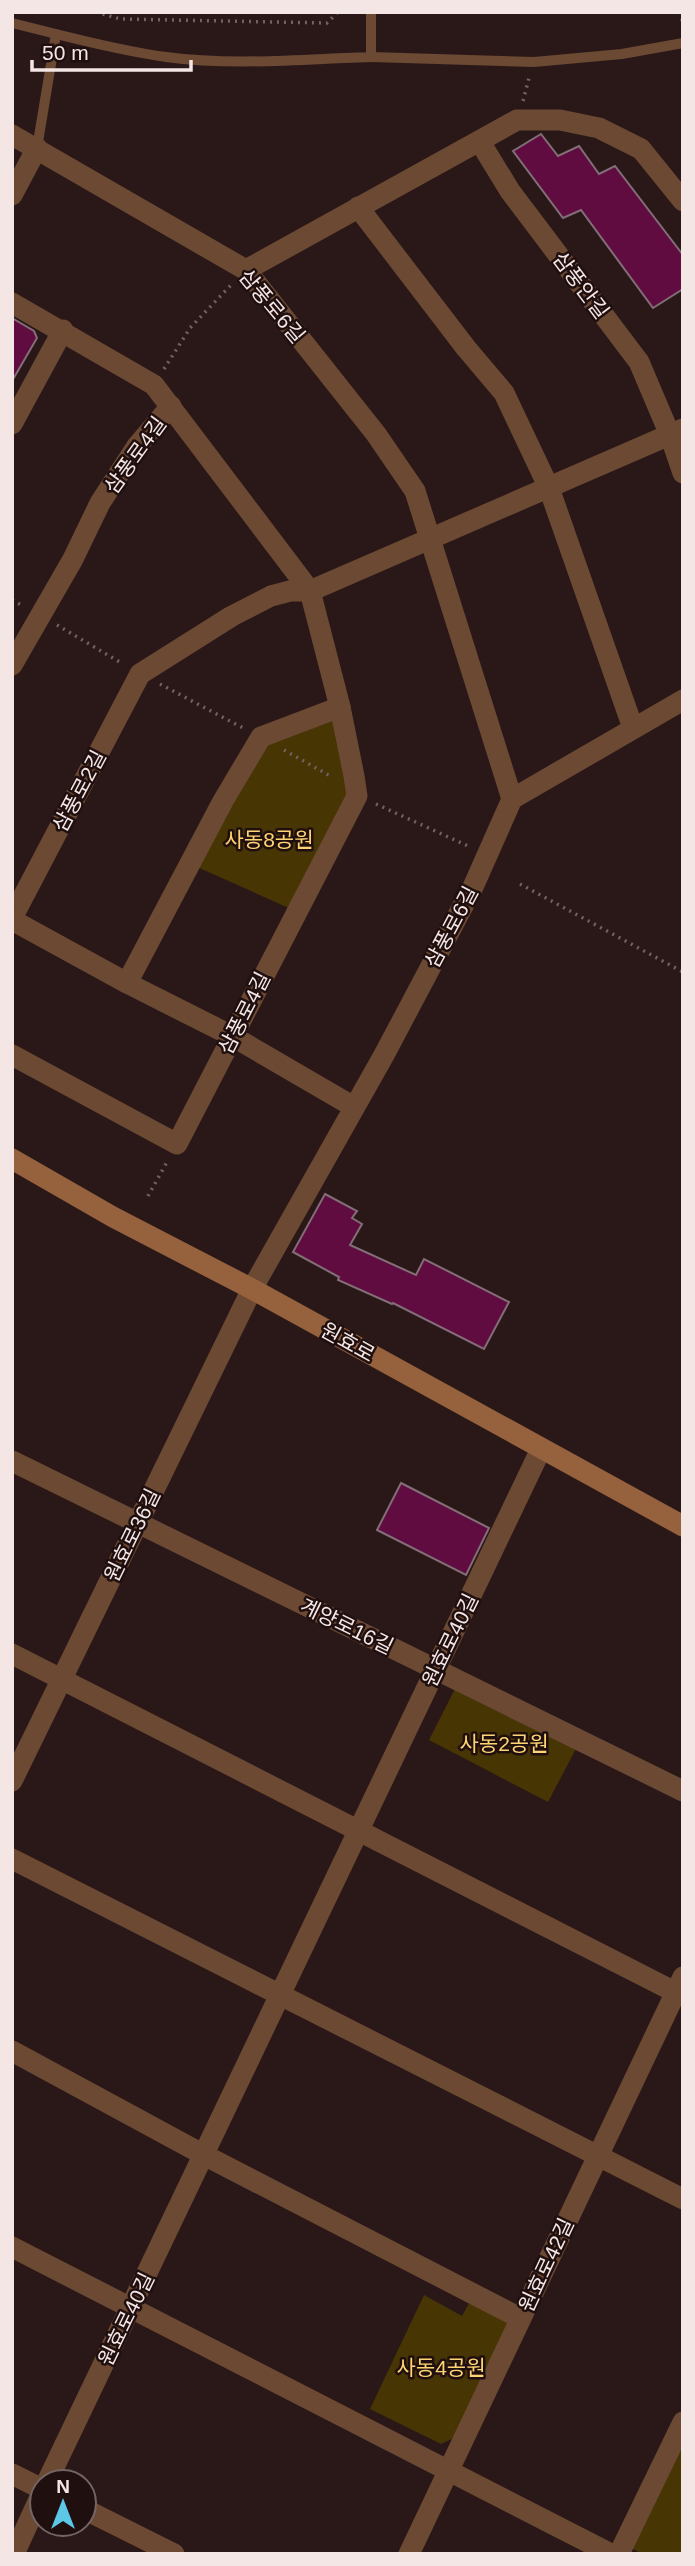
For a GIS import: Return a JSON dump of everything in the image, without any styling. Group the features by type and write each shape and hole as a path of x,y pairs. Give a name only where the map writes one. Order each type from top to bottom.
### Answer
{"main road":[{"name":"원효로","path":"12,1159 113,1217 252,1289 683,1526"}],"street":[{"path":"246,270 517,120 560,120 599,128 641,149 683,201"},
{"name":"삼풍로6길","path":"12,135 246,270 376,434 415,491 512,799 473,887 252,1289"},
{"name":"삼풍안길","path":"480,142 510,191 639,362 676,432 683,474"},
{"path":"12,195 37,148"},
{"path":"358,207 466,348 504,393 549,488 632,728"},
{"name":"삼풍로4길","path":"12,303 63,330 153,385 171,406 310,591 340,707 356,793 177,1144"},
{"path":"12,424 63,330"},
{"name":"삼풍로4길","path":"42,615 100,503 137,446 171,406"},
{"path":"145,671 232,616 271,596 290,591 310,591 676,432"},
{"path":"12,664 42,615"},
{"name":"삼풍로2길","path":"145,671 12,919 127,983 232,1036 354,1107"},
{"path":"512,799 683,700"},
{"path":"127,983 223,801 261,737 340,707"},
{"path":"12,1055 177,1144"},
{"name":"원효로36길","path":"12,1781 252,1289"},
{"name":"원효로40길","path":"54,2468 541,1448"},
{"name":"계양로16길","path":"12,1461 683,1791"},
{"path":"12,1654 359,1830 679,1984"},
{"path":"12,1858 683,2199"},
{"name":"원효로42길","path":"409,2554 679,1984"},
{"path":"12,2051 204,2155 520,2318"},
{"path":"12,2247 611,2554"},
{"path":"619,2554 683,2422"},
{"path":"12,2473 28,2483"},
{"path":"98,2516 174,2554"},
{"path":"13,2554 28,2521"}],"lane":[{"path":"371,57 372,12"},
{"path":"12,23 96,44 168,57 246,61 371,57 534,62 622,54 683,43"},
{"path":"37,148 55,34"}],"path":[{"path":"96,12 120,19 327,23 338,12"},
{"path":"681,12 683,27"},
{"path":"517,120 534,62"},
{"path":"153,385 190,328 246,270"},
{"path":"12,600 145,671 356,793 470,847"},
{"path":"520,884 683,972"},
{"path":"148,1196 177,1144"}],"green space":[{"name":"사동8공원","path":"335,719 350,790 291,909 195,866 263,742"},
{"name":"사동2공원","path":"457,1685 578,1745 548,1802 429,1740"},
{"name":"사동4공원","path":"424,2295 462,2316 473,2296 517,2321 458,2436 441,2444 370,2409"},
{"path":"683,2443 683,2554 643,2554 629,2547"}],"building":[{"path":"541,134 558,156 579,146 599,174 615,166 683,255 683,289 653,308 581,210 563,218 513,151"},
{"path":"12,318 34,331 37,338 12,381"},
{"path":"325,1194 357,1211 352,1218 362,1224 350,1245 416,1275 424,1259 509,1302 484,1349 393,1303 338,1280 339,1277 293,1252"},
{"path":"401,1483 489,1528 466,1575 377,1530"}]}
